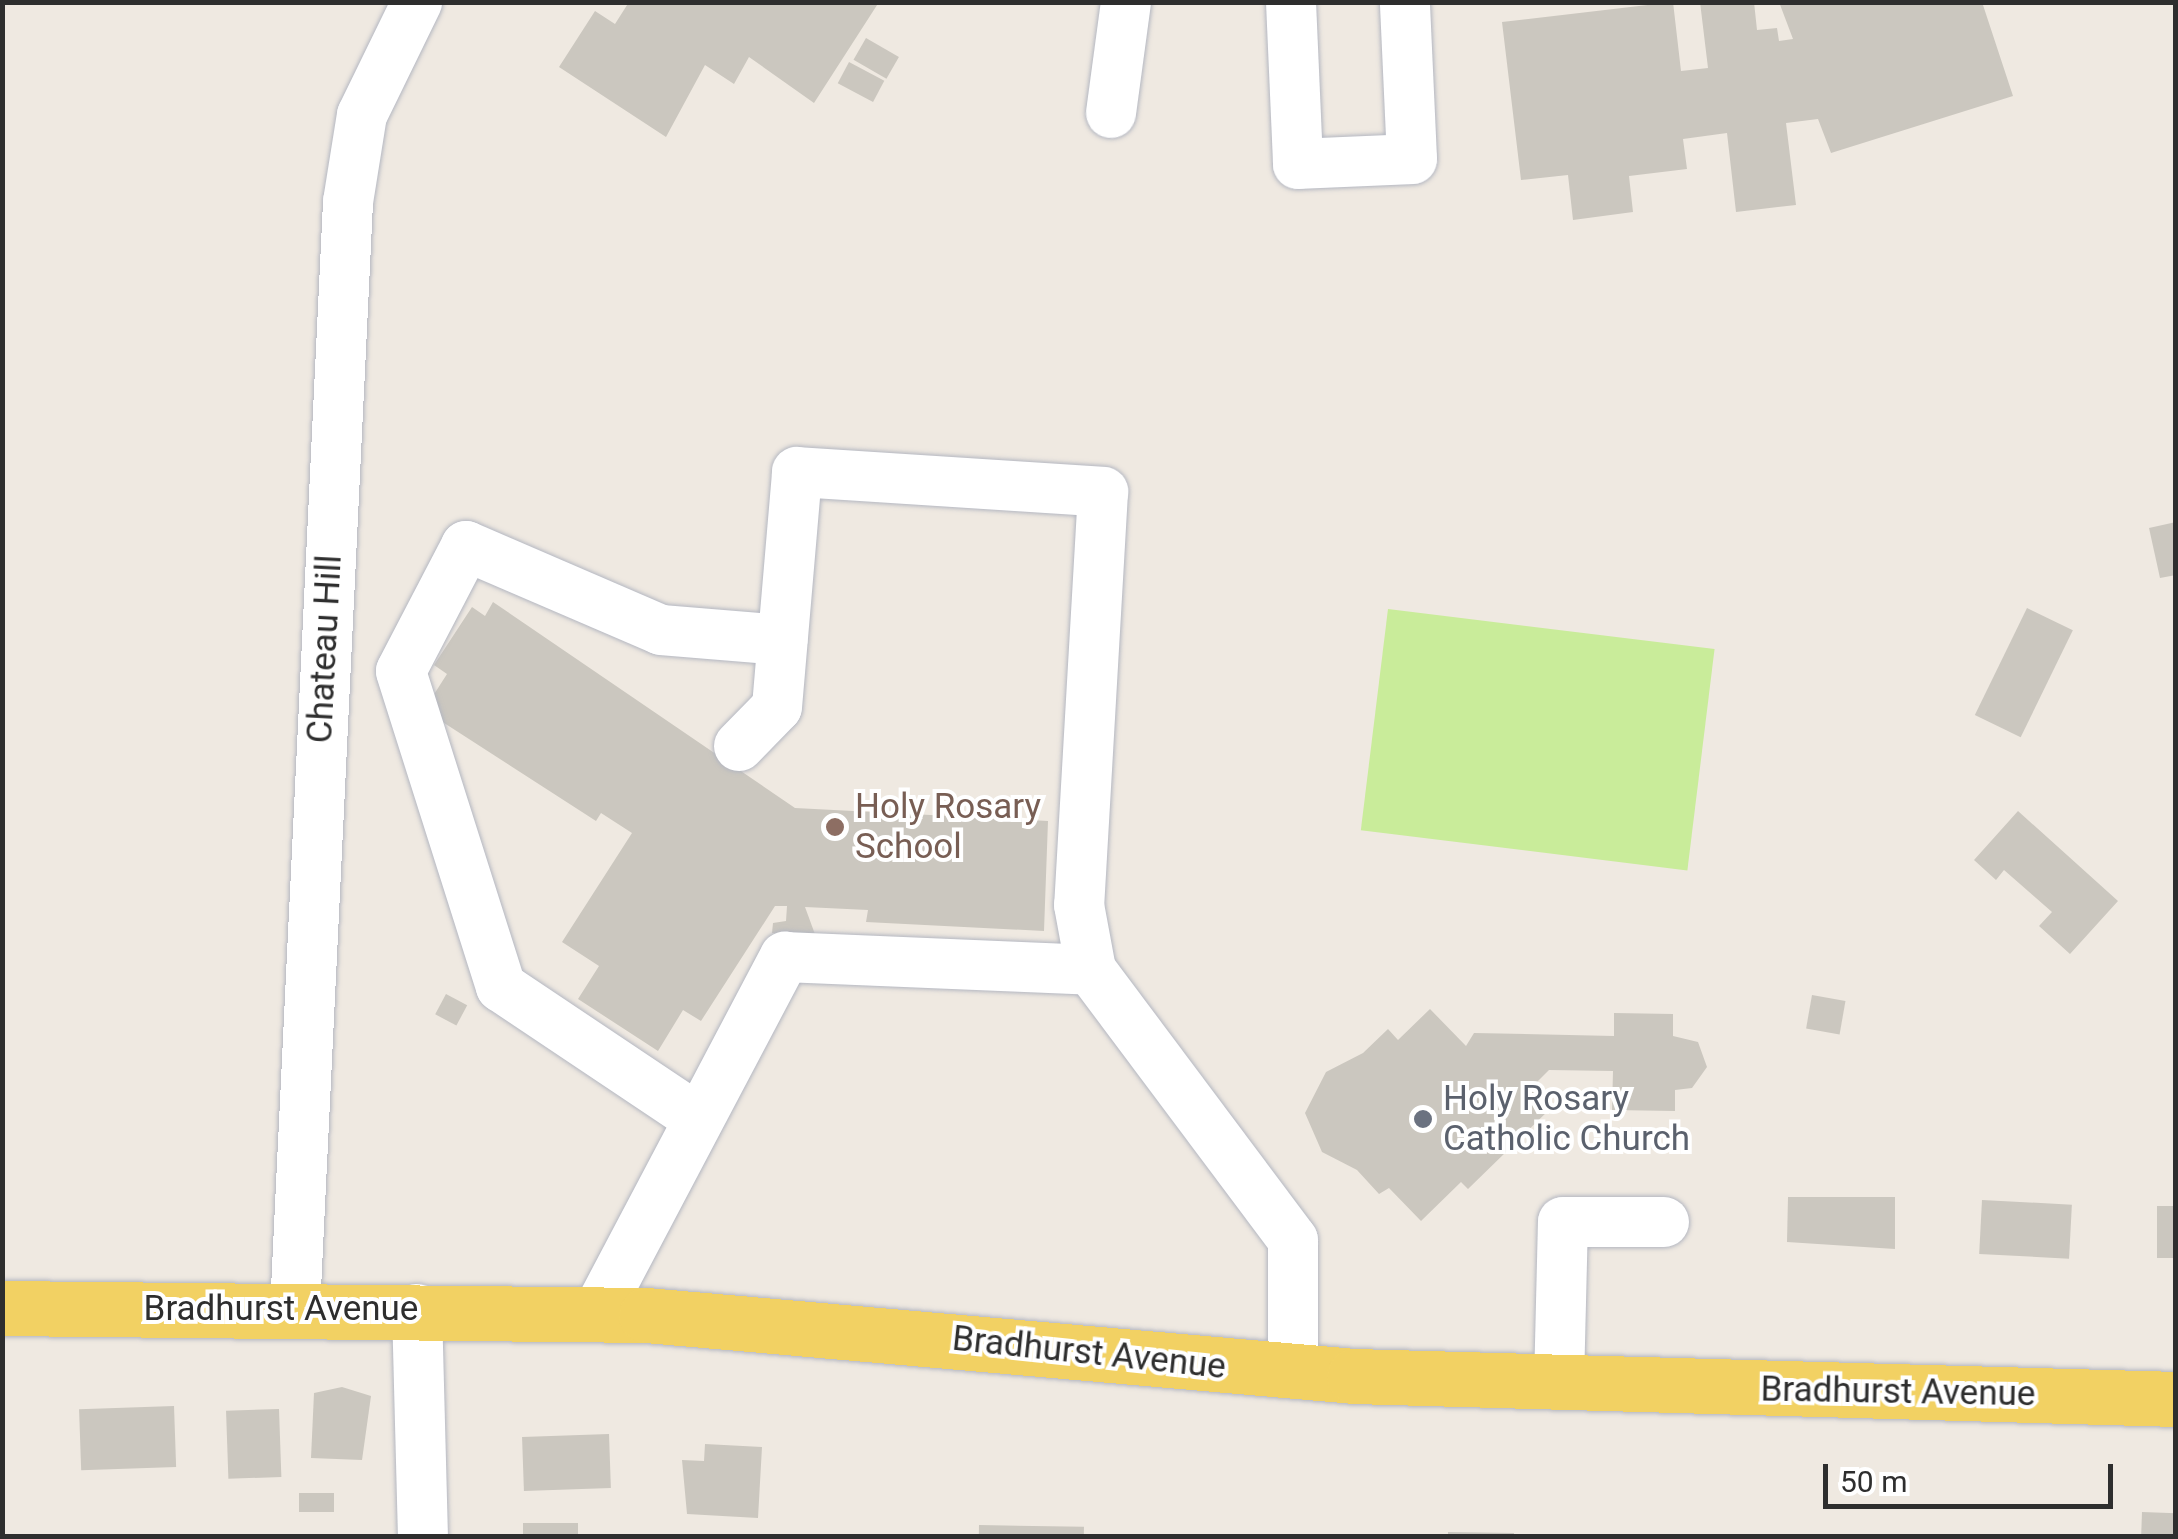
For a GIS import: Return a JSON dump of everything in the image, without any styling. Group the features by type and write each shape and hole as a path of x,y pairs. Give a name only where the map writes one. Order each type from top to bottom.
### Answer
{"main road":[{"name":"Bradhurst Avenue","path":"2,1308 597,1313 1293,1372 1559,1384 2176,1399"}],"street":[{"name":"Chateau Hill","path":"295,1310 348,202 362,115 417,2"},
{"path":"1111,114 1126,2"},
{"path":"1290,2 1298,164 1412,159 1405,2"},
{"path":"739,746 777,706 798,472 1103,492 1079,905 1091,970 1293,1240 1299,1284 1293,1372"},
{"path":"697,1118 501,987 402,671 466,546 661,630 783,640"},
{"path":"597,1313 785,958 1091,970"},
{"path":"1559,1384 1563,1222 1664,1222"},
{"path":"417,1310 422,1536"}],"green space":[{"path":"1388,609 1715,649 1687,870 1361,830"}],"building":[{"path":"629,2 879,2 814,103 749,57 734,84 705,65 666,137 559,67 595,11 615,24"},
{"path":"1673,2 1681,71 1708,68 1700,2 1754,2 1757,30 1777,28 1779,41 1793,39 1779,2 1982,2 2013,96 1831,153 1818,119 1786,123 1796,205 1736,212 1727,133 1683,139 1687,169 1629,176 1633,212 1573,220 1568,175 1521,180 1502,22"},
{"path":"866,38 899,57 886,79 854,60"},
{"path":"849,62 884,81 873,102 838,83"},
{"path":"2176,522 2176,575 2160,578 2149,528"},
{"name":"Holy Rosary School","path":"493,602 795,808 1048,821 1044,931 866,922 868,910 805,907 816,937 772,933 773,923 786,921 787,906 775,906 701,1021 683,1010 658,1051 578,999 599,966 562,942 632,833 601,813 596,821 424,710 447,674 434,665 472,607 485,616"},
{"path":"2027,608 2073,630 2021,737 1975,715"},
{"path":"2018,811 2118,901 2070,954 2039,926 2052,912 2004,870 1996,880 1974,860"},
{"path":"446,994 467,1005 456,1026 435,1014"},
{"path":"1812,995 1845,1001 1840,1034 1806,1028"},
{"name":"Holy Rosary Catholic Church","path":"1430,1009 1466,1046 1474,1033 1614,1036 1614,1013 1673,1014 1673,1036 1698,1042 1707,1067 1692,1088 1675,1090 1675,1111 1612,1110 1613,1071 1549,1070 1530,1089 1550,1109 1468,1189 1461,1182 1421,1221 1389,1188 1379,1194 1357,1170 1322,1152 1305,1113 1326,1072 1363,1053 1388,1029 1398,1040"},
{"path":"1788,1197 1895,1197 1895,1249 1787,1242"},
{"path":"1982,1200 2072,1205 2069,1259 1979,1254"},
{"path":"2157,1206 2176,1206 2176,1258 2157,1258"},
{"path":"342,1387 371,1396 362,1460 311,1458 314,1393"},
{"path":"174,1406 176,1467 81,1470 79,1409"},
{"path":"279,1409 281,1477 228,1479 226,1411"},
{"path":"609,1434 611,1488 524,1491 522,1437"},
{"path":"705,1444 762,1447 758,1518 687,1514 682,1460 704,1461"},
{"path":"299,1493 334,1493 334,1512 299,1512"},
{"path":"2142,1512 2176,1513 2175,1536 2141,1536"},
{"path":"523,1523 578,1523 578,1536 523,1536"},
{"path":"979,1525 1084,1527 1084,1536 979,1536"},
{"path":"1448,1532 1514,1533 1514,1536 1448,1536"}],"place":[{"name":"Holy Rosary School","path":"835,827"},
{"name":"Holy Rosary Catholic Church","path":"1423,1119"}]}
